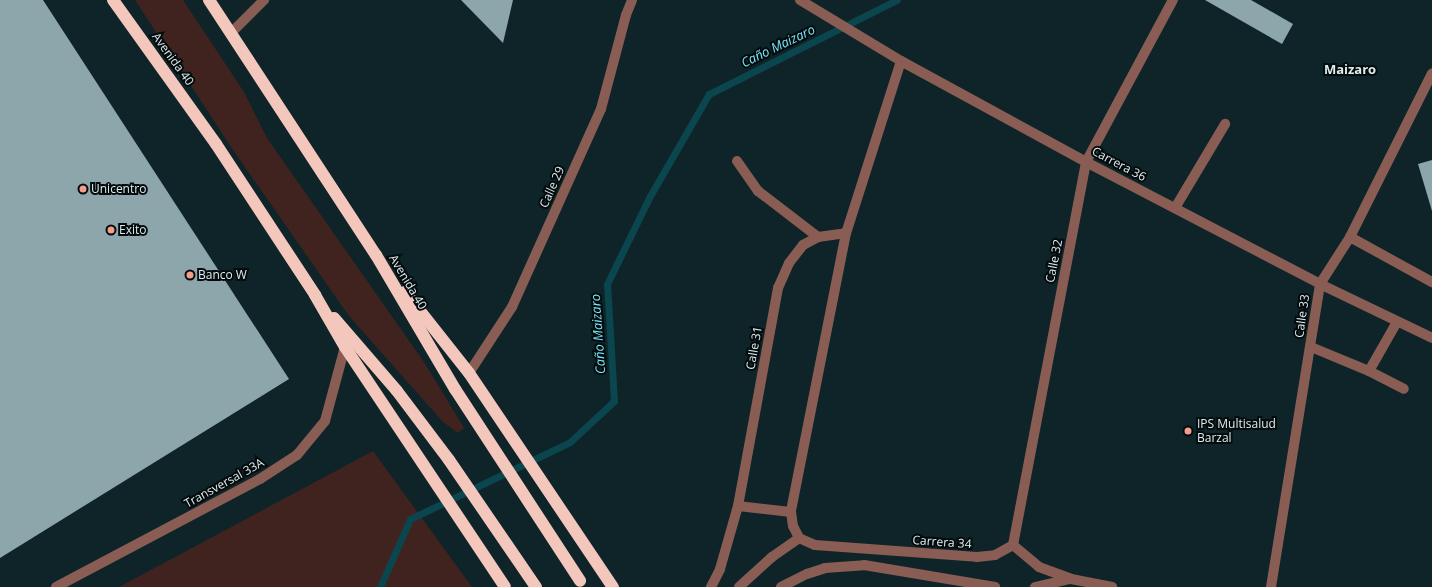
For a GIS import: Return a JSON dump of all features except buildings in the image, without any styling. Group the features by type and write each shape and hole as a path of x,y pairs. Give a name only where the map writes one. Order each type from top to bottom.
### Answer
{"highway":[{"name":"Avenida 40","path":"113,0 216,144 315,295 345,348 505,587"},
{"name":"Avenida 40","path":"210,0 376,255 455,389 580,581"},
{"path":"376,255 469,373 613,585"},
{"name":"Avenida 40","path":"315,295 397,391 461,477 536,587"}],"street":[{"path":"231,33 264,0"},
{"name":"Calle 29","path":"469,373 512,307 601,109 626,15 632,0"},
{"name":"Carrera 36","path":"800,0 901,61 1086,162 1320,284 1432,338"},
{"name":"Calle 32","path":"1013,545 1086,162 1173,0"},
{"path":"739,587 772,556 799,538 795,532 792,512 846,233 901,61"},
{"name":"Calle 33","path":"1271,587 1320,284 1350,237 1432,73"},
{"path":"1174,208 1225,124"},
{"path":"737,161 758,191 818,238"},
{"name":"Calle 31","path":"711,587 720,569 738,506 778,288 797,251 818,238 846,233"},
{"path":"1350,237 1432,282"},
{"path":"1369,371 1397,322"},
{"path":"1311,347 1369,371 1404,389"},
{"name":"Transversal 33A","path":"56,587 260,479 297,455 325,421 345,348"},
{"path":"738,506 792,512"},
{"name":"Carrera 34","path":"799,538 815,545 977,557 995,555 1013,545"},
{"path":"1013,545 1039,567 1071,579 1112,587"},
{"path":"781,587 807,574 825,568 864,565 995,587"},
{"path":"1035,587 1071,579"}],"shaded area":[{"path":"135,0 183,0 244,92 267,138 426,365 464,428 458,433 443,422 349,316 233,150"},
{"path":"373,451 472,587 119,587"}],"waterway":[{"name":"Caño Maizaro","path":"380,587 410,519 570,442 614,401 607,284 650,196 709,94 897,0"}],"place":[{"name":"Unicentro","path":"83,189"},
{"name":"Exito","path":"111,230"},
{"name":"Banco W","path":"190,275"},
{"name":"IPS Multisalud Barzal","path":"1188,431"}],"district":[{"name":"Maizaro","path":"1350,69"}]}
